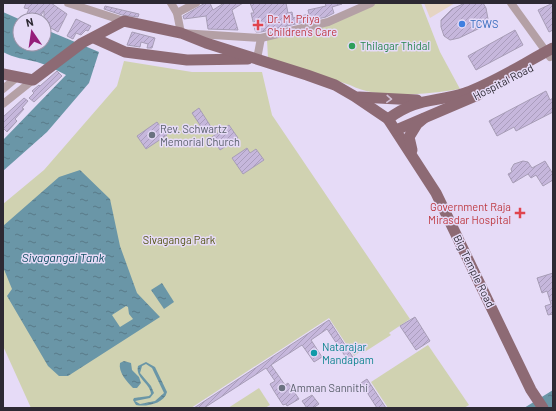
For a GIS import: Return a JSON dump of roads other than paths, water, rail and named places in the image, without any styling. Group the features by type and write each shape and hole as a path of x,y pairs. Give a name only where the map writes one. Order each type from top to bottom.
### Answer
{"main road":[{"name":"Big Temple Road","path":"124,21 181,33 206,44 335,85 388,119 415,158 436,193 534,395 543,408"},
{"path":"3,74 16,78 33,80 82,43 124,21"},
{"path":"94,38 126,52 187,60 257,59"},
{"name":"Hospital Road","path":"425,100 465,93 550,53"},
{"name":"Hospital Road","path":"432,113 485,92 550,53"},
{"path":"354,96 368,98 425,100"},
{"path":"388,119 407,107 425,100"},
{"path":"396,130 432,113"},
{"path":"415,158 409,137 417,124 432,113"}],"street":[{"path":"68,3 124,21"},
{"path":"171,3 177,13 181,33 261,38 328,22 371,3"},
{"path":"177,13 196,3"},
{"path":"511,3 550,53"},
{"path":"257,59 261,38"},
{"path":"3,89 16,78"},
{"path":"3,104 33,80"}],"water":[{"path":"3,12 12,16 12,52 52,52 52,32 99,52 89,83 47,132 3,171 3,140 66,75 41,63 15,57 3,52"},
{"name":"Sivagangai Tank","path":"80,170 110,199 120,246 137,293 160,317 68,376 59,376 48,366 7,296 12,289 3,267 3,226 59,177","holes":["126,306 128,307 129,314 133,319 120,327 112,315"]},
{"path":"162,283 174,302 164,309 151,290"},
{"path":"124,361 131,363 132,370 139,377 141,383 137,388 133,388 120,370 120,363"},
{"path":"146,362 155,367 167,392 159,402 140,406 136,405 133,400 134,398 149,396 151,394 150,390 139,374 138,366","holes":["146,364 152,368 164,393 155,401 140,404 135,401 150,398 154,393 151,386 140,373 142,366"]},
{"path":"553,390 553,408 524,408"}],"place":[{"name":"TCWS","path":"462,24"},
{"name":"Dr. M. Priya Children's Care","path":"258,25"},
{"name":"Thilagar Thidal","path":"352,46"},
{"name":"Rev. Schwartz Memorial Church","path":"152,135"},
{"name":"Government Raja Mirasdar Hospital","path":"520,213"},
{"name":"Natarajar Mandapam","path":"314,353"},
{"name":"Amman Sannithi","path":"282,388"}],"park label":[{"name":"Sivaganga Park","path":"179,240"}]}
